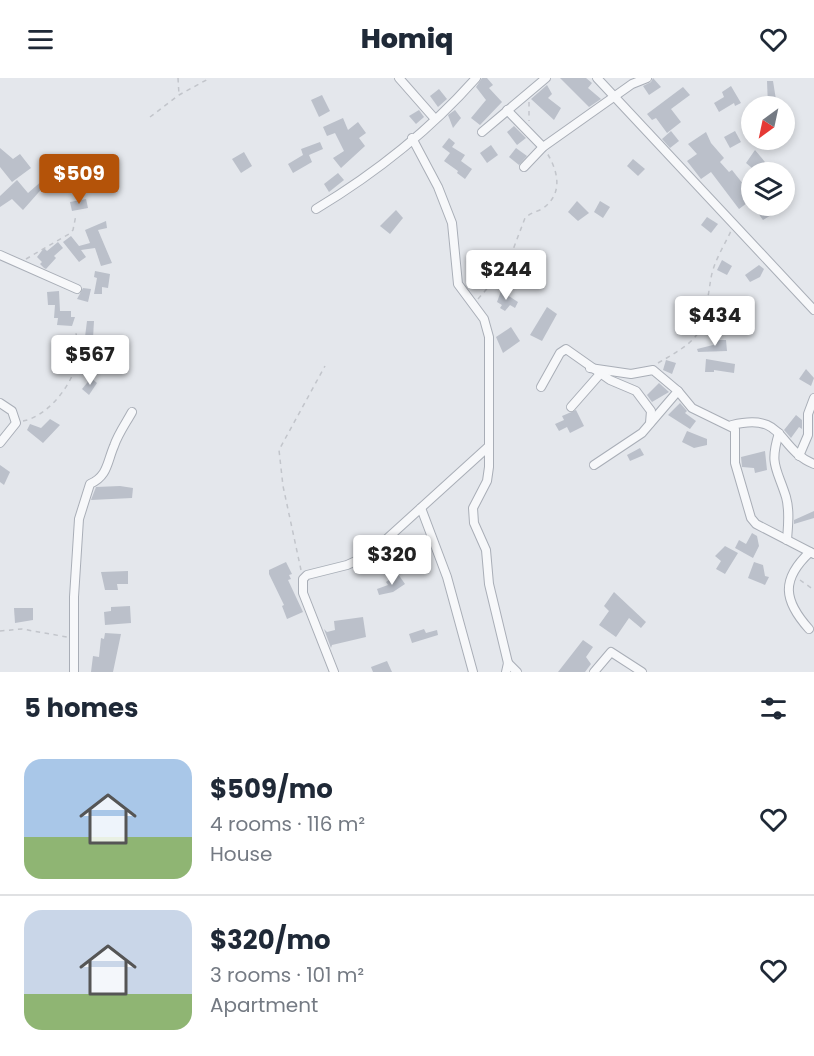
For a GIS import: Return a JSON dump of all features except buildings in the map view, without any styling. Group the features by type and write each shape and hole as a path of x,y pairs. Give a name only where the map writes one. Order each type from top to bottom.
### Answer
{"street":[{"path":"399,78 435,119"},
{"path":"482,132 546,78"},
{"path":"597,78 814,310"},
{"path":"524,167 543,147 616,96 647,78"},
{"path":"316,209 346,191 412,138 435,119 473,80"},
{"path":"507,110 543,147"},
{"path":"412,138 438,187 452,223 458,284 484,319 489,337 487,481 473,508 474,523 486,550 489,584 507,668 517,672"},
{"path":"0,255 77,289"},
{"path":"541,387 563,350 570,351 590,368 636,391 648,404 650,423"},
{"path":"590,368 631,374 646,369 659,373 692,408 705,416 732,425 761,422 779,433 800,456 814,464"},
{"path":"571,406 600,374"},
{"path":"594,465 634,439 678,391"},
{"path":"800,456 808,435 808,414 814,398"},
{"path":"0,404 12,411 16,423 0,443"},
{"path":"74,672 76,638 74,597 81,507 90,484 99,480 108,467 113,446 132,412"},
{"path":"732,425 737,434 735,463 747,510 756,524 812,553 798,564 788,596 793,611 809,629"},
{"path":"779,433 772,453 773,463 786,497 789,520 787,540"},
{"path":"334,672 303,593 303,579 307,575 347,565 369,555 488,447"},
{"path":"421,508 447,577 473,672"},
{"path":"796,544 798,564"},
{"path":"594,672 611,652 642,672"}],"path":[{"path":"178,78 178,95"},
{"path":"150,117 178,95 210,78"},
{"path":"527,129 530,92"},
{"path":"474,304 499,275 511,255 525,218 542,208 555,192 556,171 543,147"},
{"path":"17,264 74,230 76,215"},
{"path":"646,369 677,352 699,332 706,319 715,261 734,224"},
{"path":"16,423 38,416 61,392 72,375 78,358 76,333"},
{"path":"303,579 283,486 279,450 325,366"},
{"path":"793,575 814,590"},
{"path":"0,631 22,629 76,638"}]}
